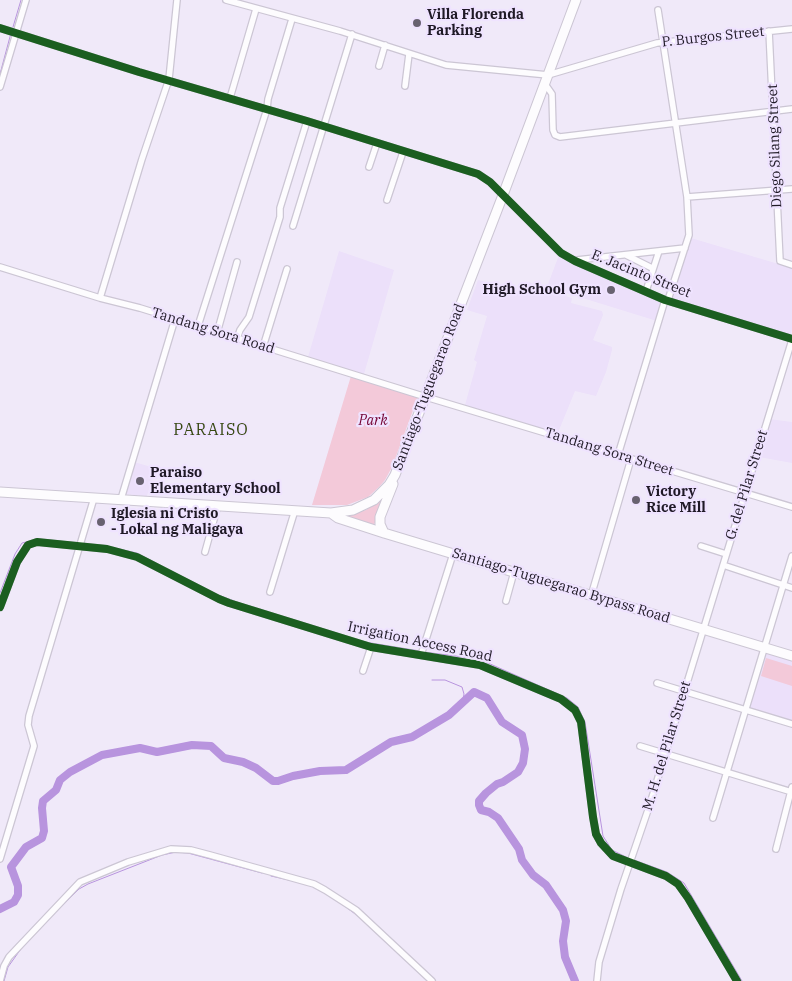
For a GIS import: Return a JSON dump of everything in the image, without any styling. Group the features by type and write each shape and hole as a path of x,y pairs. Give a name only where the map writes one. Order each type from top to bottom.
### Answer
{"highway":[{"name":"Santiago-Tuguegarao Road","path":"0,492 331,513 353,510 369,503 384,491 395,475 426,397 576,0"},
{"path":"384,533 380,524 380,517 395,475"},
{"name":"Santiago-Tuguegarao Bypass Road","path":"331,513 338,518 384,533 792,656"}],"street":[{"path":"0,87 26,0"},
{"path":"100,298 168,79 177,0"},
{"path":"226,0 352,34 446,65 547,79 552,94 553,130 555,135 560,137 792,109"},
{"path":"230,98 256,9"},
{"path":"618,455 689,235 687,197 658,10"},
{"path":"198,326 267,110 268,99 292,19"},
{"name":"E. Jacinto Street","path":"0,28 478,174 490,182 561,253 575,261 667,300 792,340"},
{"name":"P. Burgos Street","path":"547,79 664,42 792,29"},
{"name":"Diego Silang Street","path":"769,31 780,261 792,264"},
{"path":"293,226 352,34"},
{"path":"378,66 385,45"},
{"path":"405,86 409,54"},
{"path":"237,339 252,309 307,121"},
{"path":"369,167 377,144"},
{"path":"387,200 403,152"},
{"path":"687,197 792,189"},
{"path":"575,261 685,248"},
{"path":"646,291 659,251"},
{"path":"626,255 652,268"},
{"path":"217,333 237,262"},
{"name":"Tandang Sora Road","path":"0,267 426,397"},
{"path":"263,347 287,268"},
{"path":"120,499 175,319"},
{"name":"G. del Pilar Street","path":"702,629 792,340"},
{"name":"Tandang Sora Street","path":"426,397 792,508"},
{"path":"592,596 631,458"},
{"path":"0,860 34,746 28,725 29,716 94,498"},
{"path":"204,552 218,505"},
{"path":"270,592 295,510"},
{"name":"Irrigation Access Road","path":"0,608 17,562 28,545 37,542 107,549 130,554 219,600 371,647 480,664 561,699 572,706 583,730 596,834 601,843 613,856 666,876 678,884 737,981"},
{"path":"701,546 726,554"},
{"path":"421,655 453,554"},
{"path":"713,818 792,556"},
{"path":"723,566 792,588"},
{"path":"506,601 514,572"},
{"name":"M. H. del Pilar Street","path":"597,981 599,962 608,930 665,753 702,629"},
{"path":"363,671 371,647"},
{"path":"657,683 792,724"},
{"path":"640,746 791,790 776,849"},
{"path":"0,981 4,966 9,957 80,882 171,849 191,850 210,855 314,884 326,890 356,910 432,981"}],"shaded area":[{"path":"691,238 792,268 792,329 790,336 672,300"},
{"path":"339,251 394,270 364,374 308,357"},
{"path":"559,255 664,302 657,321 547,287"},
{"path":"478,280 525,294 529,282 572,298 571,303 602,311 603,315 593,340 612,347 606,372 596,396 575,391 557,435 465,405 477,362 474,360 487,316 467,310"},
{"path":"769,419 792,422 792,463 759,457"},
{"name":"Paraiso Elementary School","path":"134,462 155,468 147,496 124,494"},
{"path":"765,653 792,661 792,723 749,711"}],"green space":[{"name":"Park","path":"351,376 418,397 392,467 379,487 368,497 347,505 312,505"},
{"path":"383,498 376,522 373,525 340,515 366,510"},
{"path":"766,658 792,666 792,686 761,676"}],"waterway":[{"path":"13,27 21,0"},
{"path":"0,74 11,33"},
{"path":"0,593 15,554 22,543 38,539 78,543"},
{"path":"114,548 137,553 165,568"},
{"path":"198,585 210,591"},
{"path":"218,595 256,609"},
{"path":"365,642 420,651"},
{"path":"424,652 479,659 567,698 578,707 585,722 603,836 612,850 628,858"},
{"path":"432,680 445,680 462,687 463,701"},
{"path":"0,909 14,902 18,895 18,886 11,867 26,847 42,838 44,831 43,801 56,790 60,780 70,772 102,755 140,748 157,752 192,745 211,746 224,758 243,762 256,768 273,781 320,771 346,770 391,742 412,737 449,715 474,692 487,698 502,722 522,735 525,749 523,763 518,772 486,793 479,801 479,805 481,810 489,812 498,818 519,849 522,860 533,875 546,885 563,910 566,921 563,941 565,957 575,981"},
{"path":"46,922 79,889 162,855 176,852 188,853 262,873"},
{"path":"634,860 667,872 684,883 742,981"},
{"path":"271,876 298,882"},
{"path":"339,902 358,916 415,969"},
{"path":"4,981 8,967 23,946"}],"cycle path":[{"path":"0,28 478,174 490,182 561,253 575,261 665,300 792,339"},
{"path":"0,607 17,562 28,545 37,542 107,549 137,557 229,603 371,647 480,665 561,699 575,710 581,722 593,817 596,834 601,843 613,856 666,876 678,884 737,981"}],"place":[{"name":"Villa Florenda Parking","path":"417,23"},
{"name":"High School Gym","path":"611,290"},
{"name":"Paraiso Elementary School","path":"140,481"},
{"name":"Victory Rice Mill","path":"636,500"},
{"name":"Iglesia ni Cristo - Lokal ng Maligaya","path":"101,522"}],"district":[{"name":"PARAISO","path":"211,430"}]}
